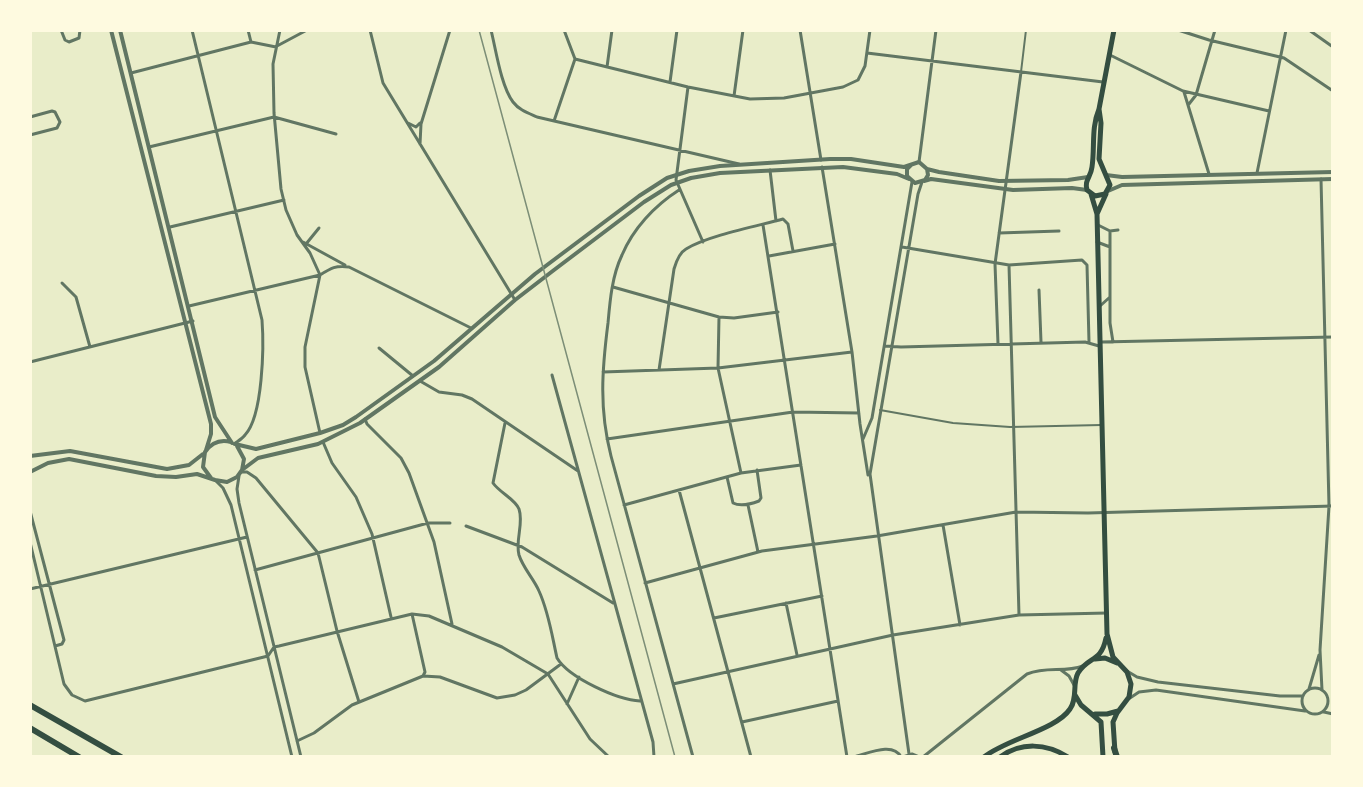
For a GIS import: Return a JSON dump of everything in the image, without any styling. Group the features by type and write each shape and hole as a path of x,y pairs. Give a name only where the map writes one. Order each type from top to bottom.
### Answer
{"highway":[{"path":"30,705 121,757"},
{"path":"30,728 79,757"},
{"path":"1114,748 1116,757"}],"main road":[{"path":"1114,30 1095,120 1092,167 1086,180 1097,214 1107,634 1111,651 1119,664"},
{"path":"1097,214 1110,183 1100,164 1099,108"},
{"path":"1089,176 1096,172 1106,175"},
{"path":"1089,192 1100,196 1107,192"},
{"path":"984,757 1005,743 1063,716 1072,705 1077,675 1084,665 1095,659 1102,651 1107,634"},
{"path":"1095,659 1104,658 1119,664 1125,669 1131,684 1127,702 1119,710 1113,722 1114,748"},
{"path":"1075,690 1081,705 1099,719 1103,727 1103,757"},
{"path":"1090,712 1102,715 1119,710"},
{"path":"1000,757 1016,748 1032,746 1048,747 1068,757"}],"street":[{"path":"61,30 65,40 69,42 79,38 80,30"},
{"path":"111,30 212,429 203,467 223,488 231,505 292,757"},
{"path":"120,30 217,421 240,448 244,459 237,495 301,757"},
{"path":"192,30 256,291 263,333 259,389 250,429 234,443"},
{"path":"248,30 251,42"},
{"path":"280,30 273,64 274,117 284,200 299,237 320,275 305,347 307,382 320,433"},
{"path":"131,74 251,42 276,47 307,30"},
{"path":"370,30 382,83 515,300"},
{"path":"420,146 420,130 450,30"},
{"path":"491,30 506,87 513,102 523,111 537,117 741,164"},
{"path":"554,121 575,58 564,30"},
{"path":"607,67 612,30"},
{"path":"669,82 677,30"},
{"path":"734,96 743,30"},
{"path":"800,30 821,160"},
{"path":"575,58 688,87 762,99 810,94 843,87 858,80 865,66 870,30"},
{"path":"919,162 936,30"},
{"path":"998,344 995,264 1026,30"},
{"path":"1178,30 1212,41 1280,56 1333,91"},
{"path":"1189,104 1196,95 1215,30"},
{"path":"1257,173 1286,30"},
{"path":"1309,30 1333,47"},
{"path":"867,53 1103,82"},
{"path":"1109,54 1183,91 1269,111"},
{"path":"688,87 676,179 703,242"},
{"path":"1183,91 1186,94 1209,174"},
{"path":"30,117 55,112 60,126 30,135"},
{"path":"141,150 274,117 336,134"},
{"path":"405,120 416,127 423,120"},
{"path":"30,456 70,451 167,470 189,465 215,442 234,443 253,449 320,433 356,417 434,361 511,294 651,187 699,169 741,164 851,159 904,167 919,162"},
{"path":"919,162 927,169 1006,181 1068,180 1089,176"},
{"path":"862,440 870,423 885,346 902,247 910,181 907,171 911,164"},
{"path":"822,167 852,352 862,440 909,754"},
{"path":"30,472 48,463 69,459 156,476 176,477 197,474 227,482 258,458 323,442 346,431 420,381 444,363 515,300 676,179 720,173 850,167 897,174 910,181 923,182 931,179 1022,191 1072,188 1089,192"},
{"path":"870,483 880,410 918,194 927,177 927,169"},
{"path":"770,170 776,221"},
{"path":"1106,175 1124,177 1333,172"},
{"path":"1321,179 1331,506 1320,650 1322,690 1328,699 1333,701"},
{"path":"1107,192 1122,185 1333,179"},
{"path":"679,190 651,212 633,234 619,262 613,287 602,396 607,439 693,757"},
{"path":"170,227 284,200"},
{"path":"659,370 676,262 684,250 703,242 783,219 788,224 794,251"},
{"path":"763,225 847,757"},
{"path":"1097,225 1110,231 1118,230"},
{"path":"306,244 319,228"},
{"path":"999,233 1059,231"},
{"path":"1110,231 1113,342"},
{"path":"299,237 306,244 349,267 471,328"},
{"path":"1097,242 1110,247"},
{"path":"769,256 835,244"},
{"path":"902,247 995,264 1082,260 1087,265 1089,333 1087,342"},
{"path":"1009,265 1019,615"},
{"path":"189,306 320,275 335,266 349,267"},
{"path":"62,283 76,297 90,347"},
{"path":"613,287 718,317 734,318 778,312"},
{"path":"1039,290 1041,343"},
{"path":"1098,307 1110,297"},
{"path":"718,317 718,368 741,473"},
{"path":"30,362 193,321"},
{"path":"885,346 1087,342 1099,344 1333,337"},
{"path":"379,348 413,376"},
{"path":"603,372 718,368 852,352"},
{"path":"552,375 653,742 654,757"},
{"path":"420,381 440,392 467,397 579,472"},
{"path":"880,410 952,423 1014,427 1101,425"},
{"path":"607,439 793,412 859,412"},
{"path":"365,419 367,424 401,458 409,472 428,523 452,624"},
{"path":"505,423 494,483 499,491 516,504 519,510 521,519 518,545 520,560 538,588 546,607 557,658 561,664 579,677 610,693 641,701"},
{"path":"860,424 867,427 870,423"},
{"path":"323,442 332,463 356,497 372,538 392,618"},
{"path":"624,505 741,473 801,465"},
{"path":"727,477 733,503 748,505 761,498 757,470"},
{"path":"241,472 247,472 256,478 296,523 318,553 337,631 359,702"},
{"path":"679,490 751,757"},
{"path":"748,505 758,552"},
{"path":"645,583 758,552 877,536 1017,512 1331,506"},
{"path":"30,511 63,640 62,644 55,645"},
{"path":"255,570 428,523 450,523"},
{"path":"943,525 960,625"},
{"path":"466,526 518,545 614,604"},
{"path":"30,589 247,537"},
{"path":"30,542 64,684 72,695 89,701 268,656 278,662"},
{"path":"714,618 822,596"},
{"path":"786,603 797,655"},
{"path":"673,684 893,635 1019,615 1107,613"},
{"path":"268,656 274,647 337,631 412,614 429,616 502,647 548,674 590,739 609,757"},
{"path":"412,614 425,672 423,676"},
{"path":"1305,711 1301,702 1302,696 1309,689 1320,650"},
{"path":"297,741 314,733 359,702 423,676 440,677 497,698 516,695 539,682 561,664"},
{"path":"853,757 891,748 898,751 902,757 909,754 921,757 1020,678 1042,669 1073,669 1084,665"},
{"path":"1056,669 1069,676 1075,690"},
{"path":"1125,669 1137,677 1158,682 1280,696 1302,696"},
{"path":"567,704 579,677"},
{"path":"1309,689 1322,690"},
{"path":"1127,702 1138,692 1156,690 1305,711 1317,715 1327,708 1328,699"},
{"path":"742,722 838,701"},
{"path":"1324,712 1333,714"}],"railway":[{"path":"479,30 675,757"}]}
